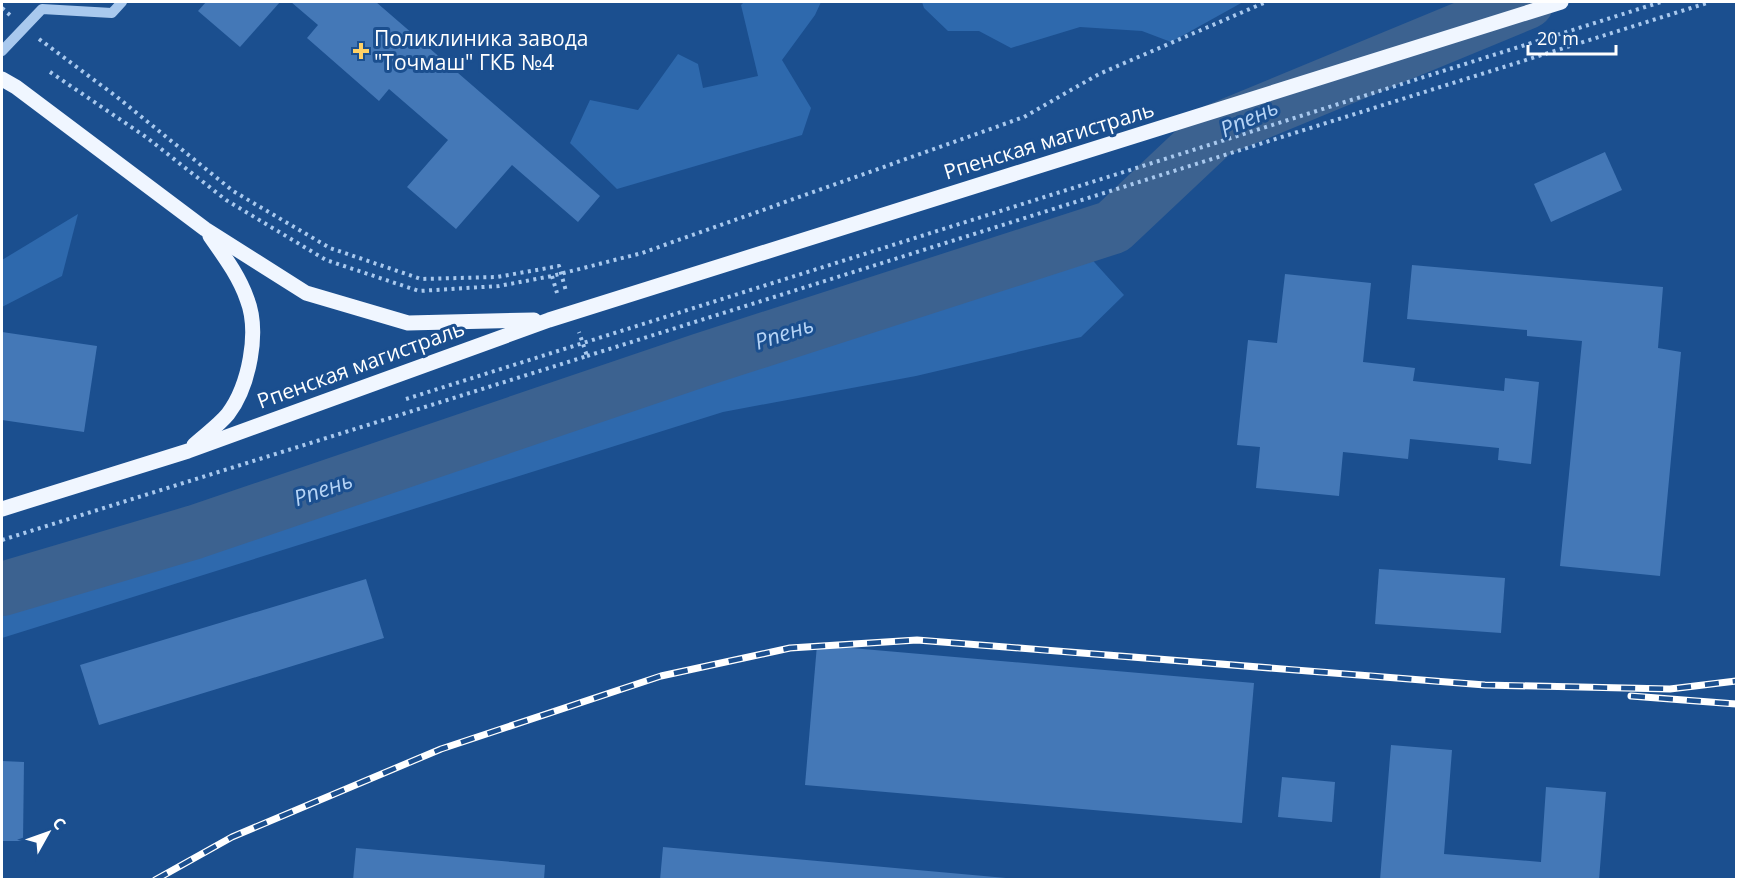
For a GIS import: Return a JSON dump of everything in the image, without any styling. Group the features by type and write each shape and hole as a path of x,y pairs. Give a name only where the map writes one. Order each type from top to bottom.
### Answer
{"main road":[{"name":"Рпенская магистраль","path":"2,509 188,451 549,320 1561,2"},
{"name":"Рпенская магистраль","path":"2,79 16,87 205,229 306,293 408,323 549,320"},
{"name":"Рпенская магистраль","path":"188,451 227,414 245,386 252,341 248,301 229,261 205,229"}],"lane":[{"path":"2,51 42,9 112,13 122,2"}],"path":[{"path":"50,72 146,137 226,200 326,260 419,291 499,286 552,276 642,253 1024,117 1099,74 1266,2"},
{"path":"401,400 1660,2"},
{"path":"2,540 1710,2"},
{"path":"2,8 18,22"},
{"path":"34,36 117,97 233,191 330,249 421,279 497,277 558,266 587,356"},
{"path":"552,276 557,293"}],"shaded area":[{"path":"744,2 821,2 815,15 782,60 811,108 802,135 617,189 570,143 590,100 638,110 678,54 698,64 703,88 758,76 741,5"},
{"path":"922,2 1243,2 1171,42 1142,31 1080,27 1011,48 979,31 948,31 924,8"},
{"path":"78,214 62,276 2,307 2,260"},
{"path":"1086,253 1124,295 1081,337 916,376 723,412 2,638 2,603 126,565 565,421 787,352"}],"building":[{"path":"206,2 280,2 240,47 198,11"},
{"path":"291,2 376,2 600,196 578,222 512,165 456,229 407,187 448,140 389,89 379,101 307,38 318,25"},
{"path":"1605,152 1622,190 1551,222 1534,184"},
{"path":"1412,265 1663,287 1658,348 1681,352 1660,576 1560,566 1582,341 1527,336 1527,330 1407,319"},
{"path":"1285,274 1371,283 1363,362 1415,368 1413,381 1504,391 1505,378 1539,382 1531,464 1498,460 1499,448 1410,439 1408,459 1343,452 1339,496 1256,488 1260,447 1237,445 1248,340 1277,343"},
{"path":"2,332 97,346 84,432 2,420"},
{"path":"1379,569 1505,578 1501,633 1375,624"},
{"path":"366,579 384,638 99,725 80,665"},
{"path":"817,645 1254,683 1242,823 805,785"},
{"path":"1391,745 1452,750 1444,854 1541,862 1546,787 1606,792 1599,880 1380,880"},
{"path":"2,761 24,762 23,841 2,841"},
{"path":"1282,777 1335,782 1332,822 1278,817"},
{"path":"663,847 1006,878 1006,880 660,880"},
{"path":"356,848 545,865 544,880 353,880"}],"waterway":[{"name":"Рпень","path":"2,589 195,532 701,360 1113,227 1215,131 1527,2"}],"railway":[{"path":"155,880 232,837 441,749 661,676 790,648 917,640 1485,685 1670,689 1736,681"},
{"path":"1631,696 1736,704"}],"place":[{"name":"Поликлиника завода \"Точмаш\" ГКБ №4","path":"361,51"}]}
